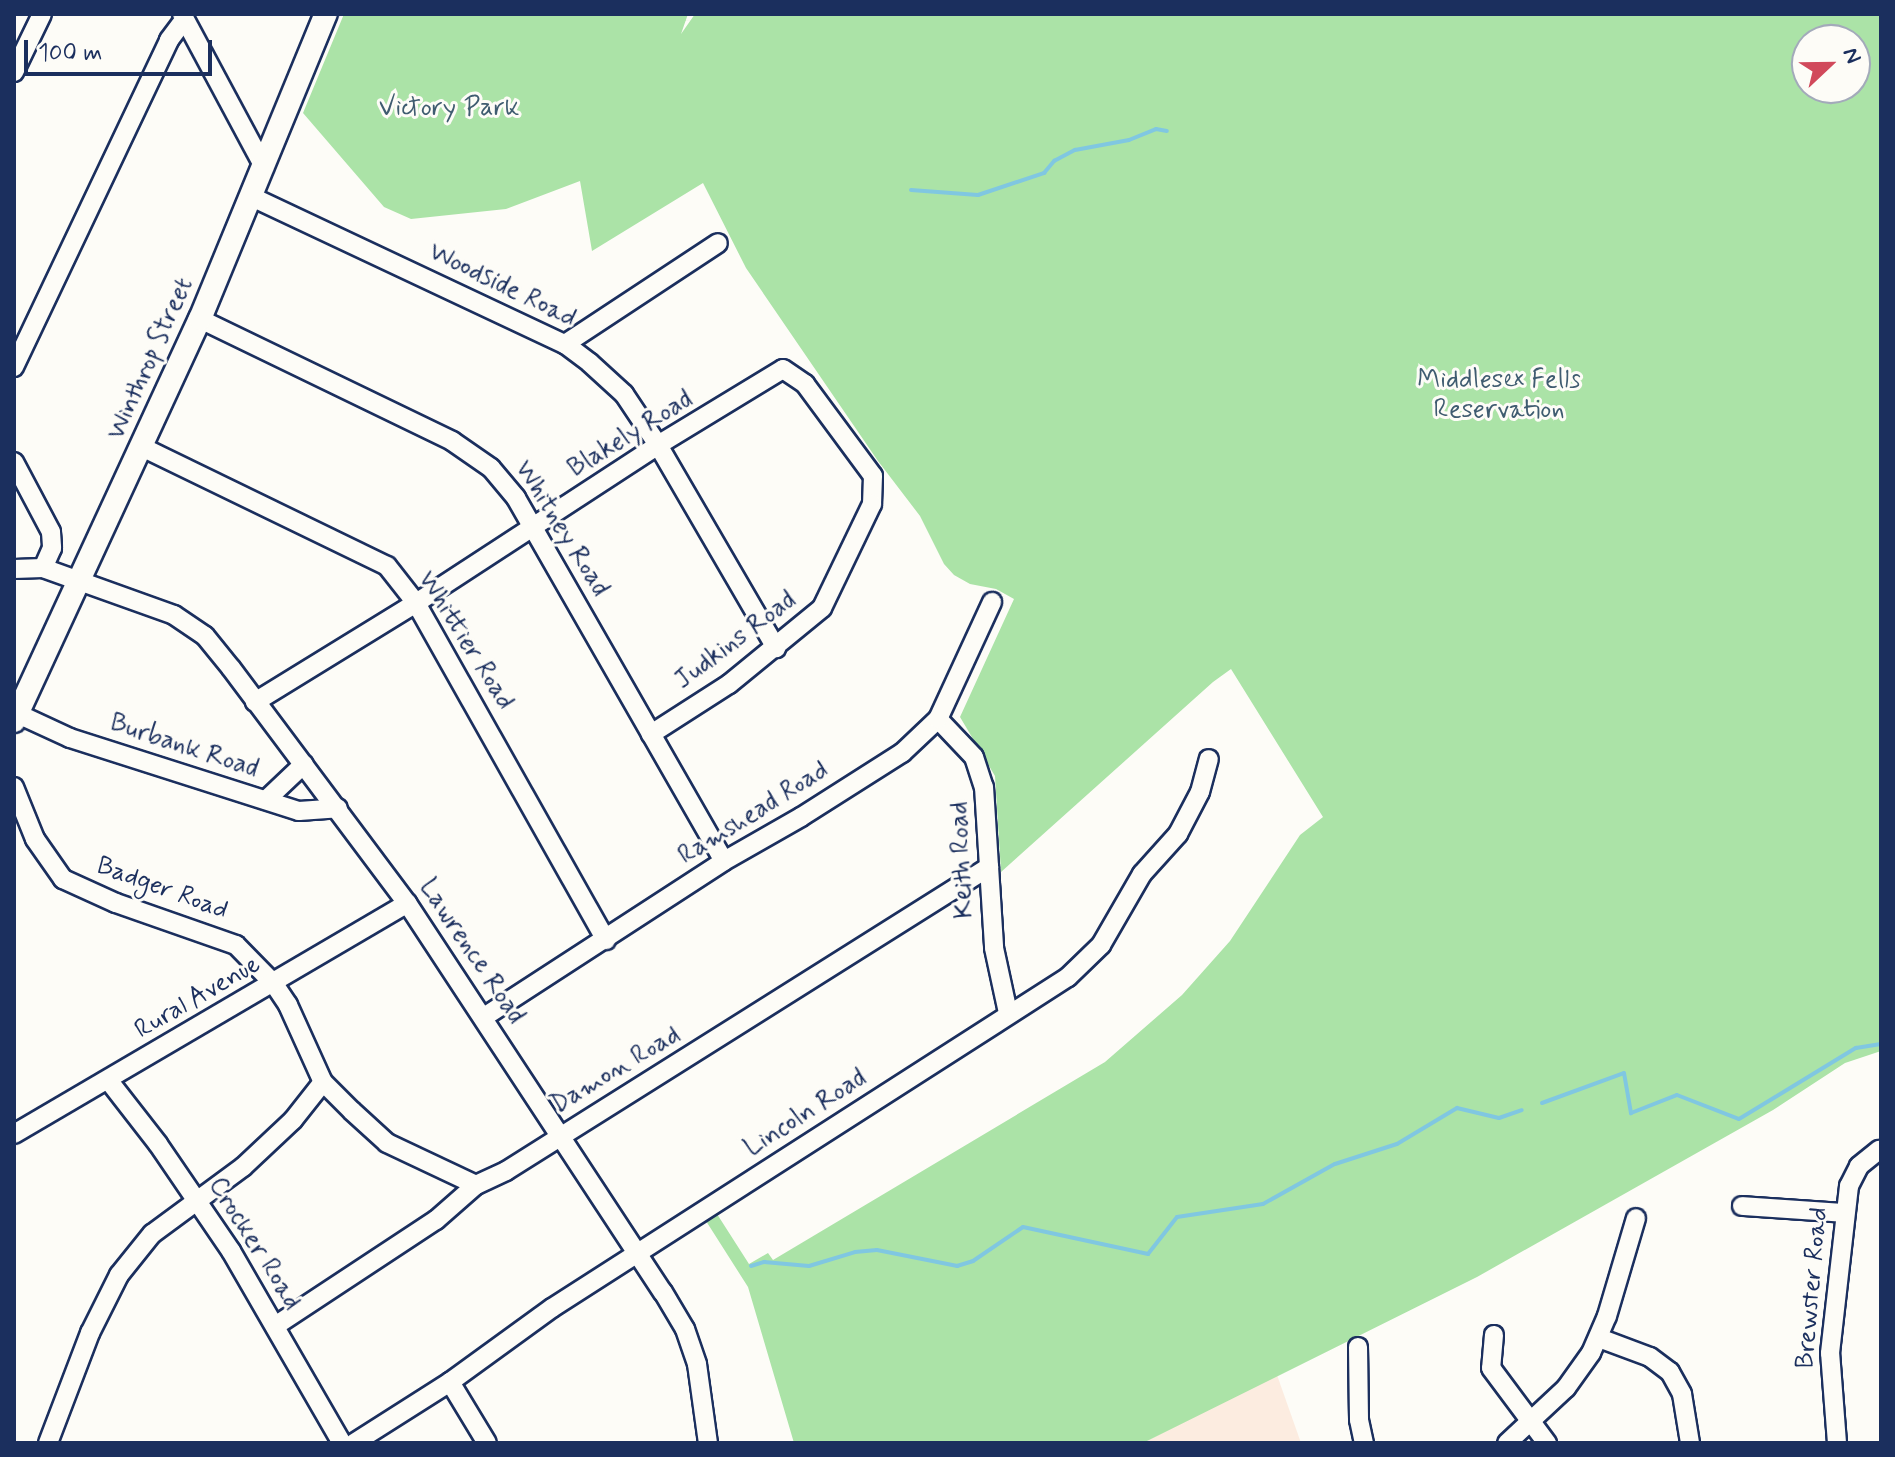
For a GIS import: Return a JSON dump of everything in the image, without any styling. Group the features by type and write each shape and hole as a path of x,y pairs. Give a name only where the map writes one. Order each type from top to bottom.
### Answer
{"main road":[{"name":"Winthrop Street","path":"16,717 200,319 326,14"}],"street":[{"path":"14,72 42,14"},
{"path":"183,17 264,167"},
{"path":"14,367 169,40 183,17"},
{"name":"Woodside Road","path":"252,197 565,344 624,394 658,445 776,648"},
{"path":"565,344 718,243"},
{"name":"Whitney Road","path":"200,319 452,441 491,468 516,498 724,861"},
{"name":"Blakely Road","path":"255,702 534,529 658,445 783,369 790,374"},
{"name":"Judkins Road","path":"651,734 776,648 822,608 872,504 873,476 805,384 790,374"},
{"name":"Whittier Road","path":"142,447 387,566 416,603 606,940"},
{"path":"14,462 51,532 52,548 43,568"},
{"name":"Lawrence Road","path":"14,569 43,568 80,579 190,624 205,636 407,903 638,1253 685,1329 697,1364 708,1443"},
{"name":"Ramshead Road","path":"484,1017 724,861 902,753 938,719 992,602"},
{"name":"Burbank Road","path":"16,717 70,738 299,811 338,808"},
{"name":"Keith Road","path":"938,719 974,757 984,787 994,948 1008,1013"},
{"name":"Lincoln Road","path":"354,1443 450,1382 552,1308 1068,977 1101,945 1142,874 1178,834 1200,792 1209,759"},
{"path":"266,800 304,764"},
{"name":"Badger Road","path":"14,787 35,839 63,879 116,903 236,945 274,984 288,1005 323,1082 387,1143 476,1185"},
{"name":"Damon Road","path":"275,1326 436,1220 476,1185 506,1171 989,867"},
{"name":"Rural Avenue","path":"14,1134 109,1081 407,903"},
{"name":"Crocker Road","path":"109,1081 197,1198 342,1443"},
{"path":"48,1443 90,1333 119,1275 152,1234 243,1167 293,1120 323,1082"},
{"name":"Brewster Road","path":"1837,1443 1830,1353 1845,1213 1853,1174 1879,1150"},
{"path":"1742,1206 1845,1213"},
{"path":"1507,1443 1529,1419 1566,1388 1599,1338 1636,1218"},
{"path":"1494,1335 1491,1368 1547,1443"},
{"path":"1599,1338 1650,1357 1670,1372 1682,1394 1690,1443"},
{"path":"1358,1347 1359,1420 1364,1443"},
{"path":"450,1382 487,1443"}],"shaded area":[{"path":"1277,1375 1301,1443 1143,1443 1198,1414"}],"green space":[{"name":"Middlesex Fells Reservation","path":"344,14 688,14 681,34 695,14 1881,14 1881,1051 1845,1063 1773,1110 1477,1277 1143,1443 794,1443 748,1287 706,1221 717,1214 749,1264 768,1253 773,1260 1105,1062 1182,995 1230,941 1300,835 1323,817 1231,669 1001,872 995,776 960,717 1014,599 996,589 970,584 954,575 944,564 920,516 878,461 746,268 703,183 592,251 580,181 506,209 411,219 384,207 303,113"}],"waterway":[{"path":"911,190 978,195 1044,173 1054,161 1075,150 1129,140 1156,129 1167,131"},
{"path":"1542,1103 1624,1073 1631,1113 1677,1095 1739,1119 1856,1048 1881,1044"},
{"path":"751,1266 764,1262 809,1266 855,1252 877,1250 957,1266 973,1261 1023,1227 1148,1254 1177,1217 1263,1204 1335,1164 1397,1144 1457,1108 1499,1118 1522,1110"}],"park label":[{"name":"Victory Park","path":"449,109"}]}
